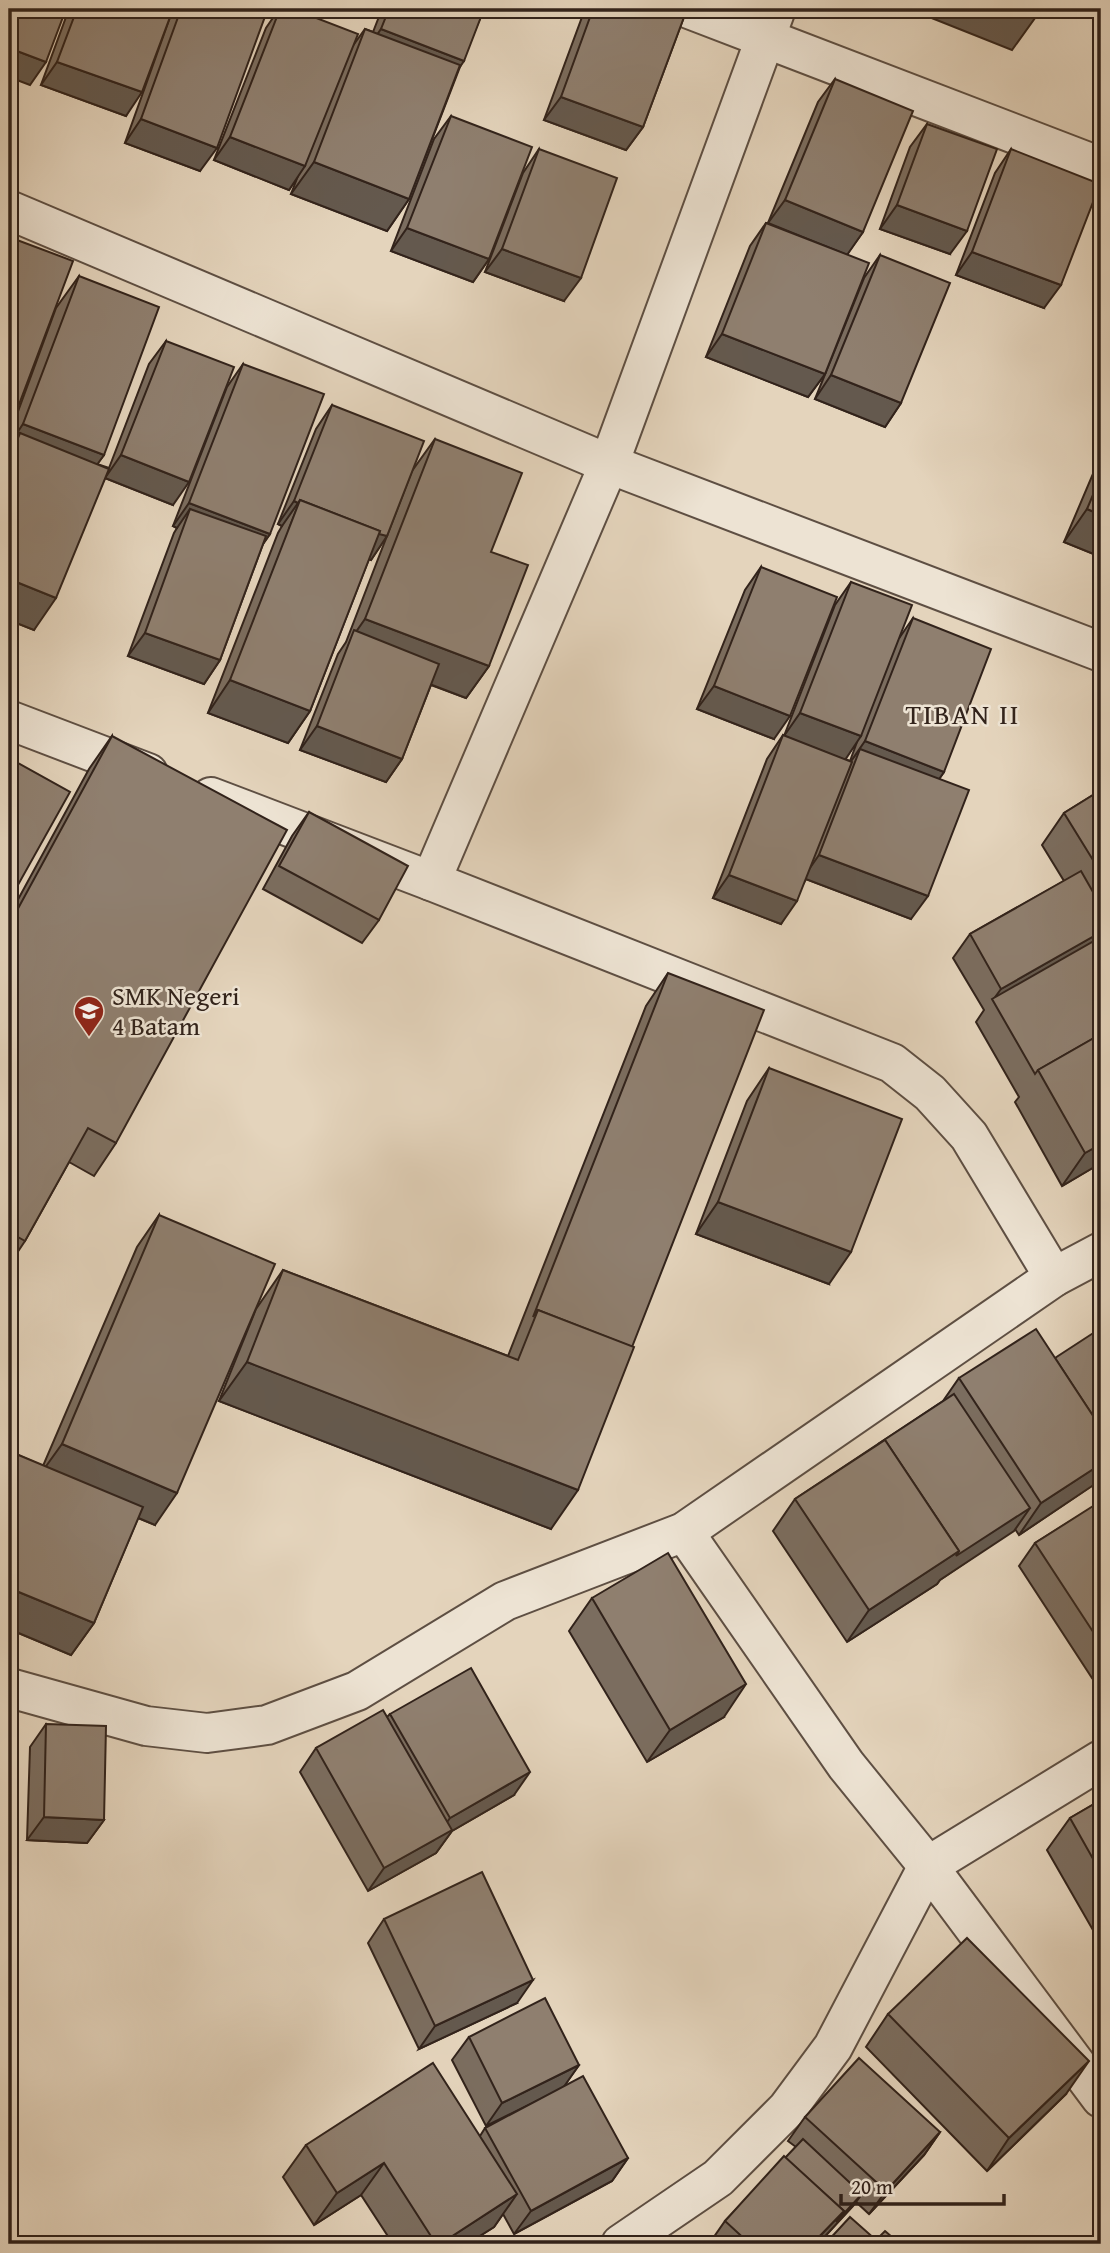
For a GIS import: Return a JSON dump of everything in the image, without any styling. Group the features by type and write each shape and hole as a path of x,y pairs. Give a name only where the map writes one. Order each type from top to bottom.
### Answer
{"street":[{"path":"689,9 770,24 1101,167"},
{"path":"431,881 609,464 770,24"},
{"path":"9,209 609,464 1101,652"},
{"path":"9,720 431,881 892,1063 930,1093 969,1136 1054,1277"},
{"path":"10,1688 146,1726 207,1733 267,1725 357,1691 505,1601 684,1532 1054,1277 1101,1252"},
{"path":"684,1532 846,1765 928,1866 1101,2098"},
{"path":"621,2244 718,2178 787,2109 833,2047 928,1866 1101,1760"}],"building":[{"path":"9,9 66,9 46,62 9,48"},
{"path":"77,9 173,9 142,92 57,62"},
{"path":"181,9 267,11 217,148 141,119"},
{"path":"280,9 293,9 358,34 305,166 230,137"},
{"path":"389,9 484,9 464,61 381,29"},
{"path":"593,9 687,9 643,127 561,97"},
{"path":"365,29 460,65 409,199 314,162"},
{"path":"835,79 913,111 863,232 785,200"},
{"path":"451,116 532,147 489,259 407,228"},
{"path":"927,124 997,149 967,231 897,205"},
{"path":"539,149 617,178 581,278 502,249"},
{"path":"1011,149 1100,184 1061,285 972,252"},
{"path":"766,223 869,263 825,374 722,334"},
{"path":"9,237 73,261 9,431"},
{"path":"880,255 950,283 901,403 831,375"},
{"path":"79,276 159,307 104,455 23,424"},
{"path":"166,341 234,367 189,482 121,455"},
{"path":"243,364 324,394 270,534 189,503"},
{"path":"332,405 424,441 387,536 300,500 298,503 294,501"},
{"path":"20,433 109,469 56,598 9,579 9,460"},
{"path":"435,439 522,473 491,552 528,565 489,666 365,619"},
{"path":"1101,476 1101,515 1087,509"},
{"path":"300,500 380,531 310,711 230,680"},
{"path":"190,509 266,536 220,660 145,633"},
{"path":"761,567 837,597 790,716 714,686"},
{"path":"851,582 912,605 861,736 800,713"},
{"path":"913,618 991,649 944,772 865,741"},
{"path":"354,630 439,664 402,759 317,726"},
{"path":"783,735 852,762 797,901 729,875"},
{"name":"SMK Negeri 4 Batam","path":"112,736 287,830 116,1143 88,1128 25,1241 9,1232 9,925"},
{"path":"860,749 969,790 928,896 819,855"},
{"path":"9,758 70,792 9,901"},
{"path":"1101,790 1101,873 1064,813"},
{"path":"309,812 408,866 379,920 279,866"},
{"path":"1081,871 1101,906 1101,932 1001,989 970,934"},
{"path":"1101,937 1101,1034 1035,1074 992,999"},
{"path":"668,973 764,1010 632,1347 538,1310 533,1317"},
{"path":"1101,1034 1101,1144 1085,1153 1038,1070"},
{"path":"769,1068 902,1119 851,1252 718,1202"},
{"path":"159,1215 275,1264 177,1493 62,1444"},
{"path":"283,1270 518,1360 538,1310 634,1347 578,1490 247,1362"},
{"path":"1101,1328 1101,1428 1055,1358"},
{"path":"1036,1329 1101,1428 1101,1464 1041,1503 959,1378"},
{"path":"954,1394 1030,1508 956,1556 959,1551 885,1440 878,1444"},
{"path":"885,1440 959,1551 869,1610 795,1499"},
{"path":"9,1451 143,1507 94,1623 9,1588"},
{"path":"1101,1501 1101,1644 1035,1543"},
{"path":"668,1553 746,1684 670,1730 592,1598"},
{"path":"471,1668 530,1772 450,1818 390,1714"},
{"path":"383,1710 452,1830 384,1868 316,1748"},
{"path":"46,1724 106,1726 104,1820 44,1817"},
{"path":"1101,1800 1101,1873 1070,1818"},
{"path":"482,1872 533,1980 435,2026 384,1919"},
{"path":"967,1938 1089,2061 1009,2138 888,2014"},
{"path":"545,1998 579,2065 502,2103 469,2037"},
{"path":"859,2058 940,2132 886,2191 805,2117"},
{"path":"433,2063 517,2194 440,2244 436,2244 384,2163 337,2193 306,2145"},
{"path":"583,2076 628,2158 531,2211 485,2128"},
{"path":"803,2139 862,2194 836,2222 844,2211 785,2158"},
{"path":"784,2156 844,2211 812,2244 750,2244 725,2221"},
{"path":"850,2217 876,2240 872,2244 825,2244"},
{"path":"885,2231 900,2244 872,2244"}],"place":[{"name":"SMK Negeri 4 Batam","path":"89,1038"}],"district":[{"name":"TIBAN II","path":"963,714"}]}
